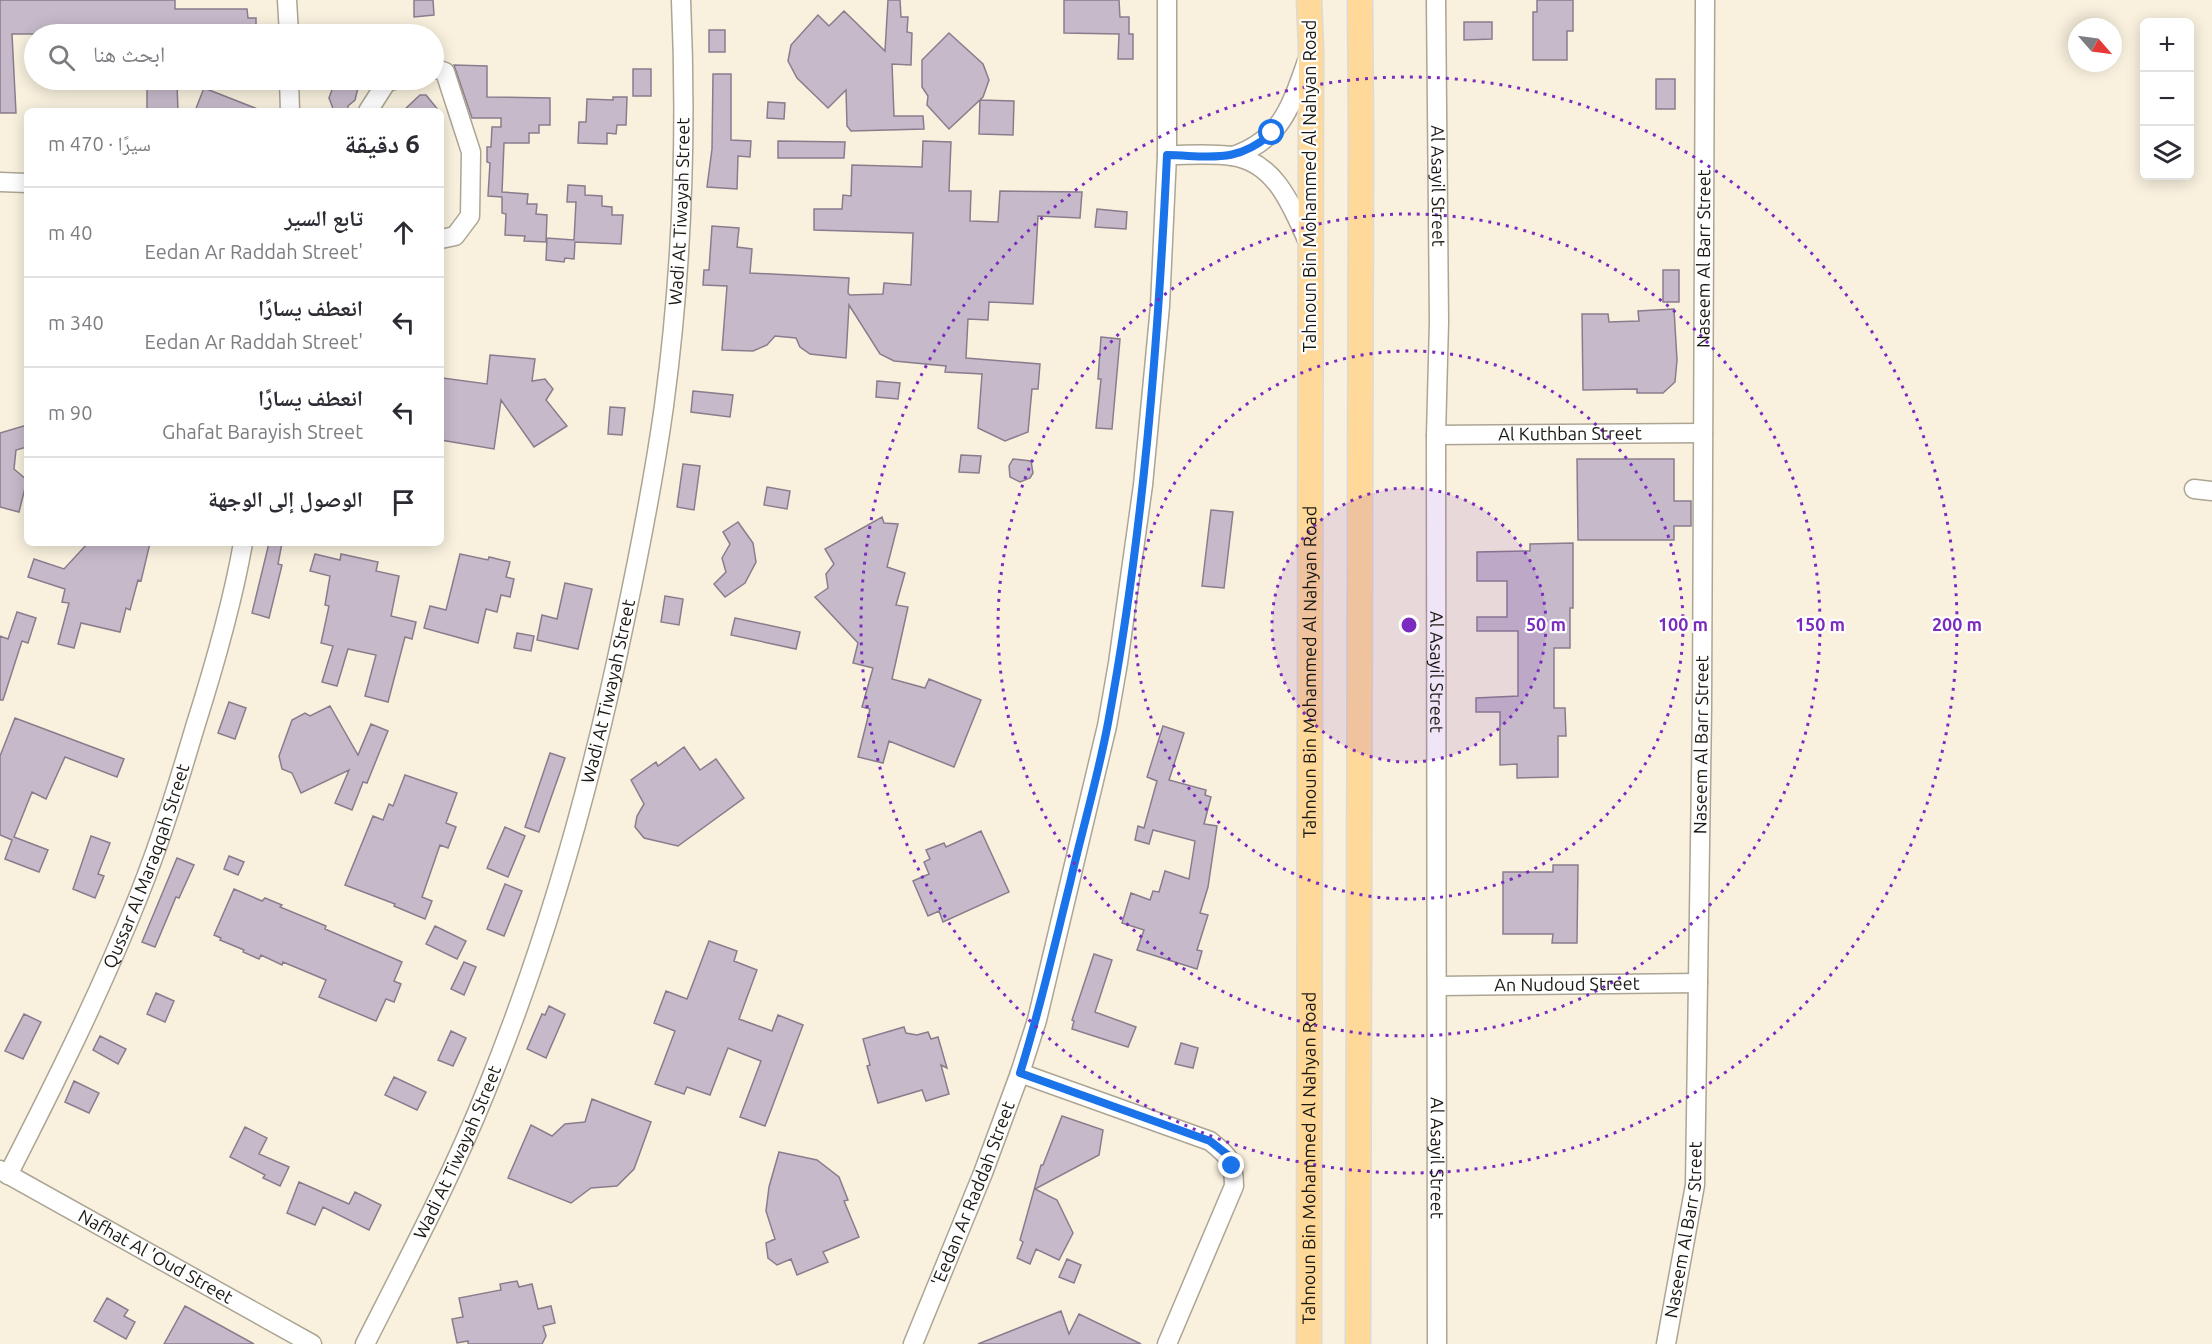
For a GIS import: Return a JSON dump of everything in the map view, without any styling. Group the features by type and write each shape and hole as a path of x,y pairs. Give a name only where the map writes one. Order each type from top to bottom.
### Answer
{"main road":[{"name":"Tahnoun Bin Mohammed Al Nahyan Road","path":"1309,0 1311,48 1309,1344"},
{"path":"1358,1344 1360,0"}],"street":[{"path":"287,0 288,24"},
{"name":"Wadi At Tiwayah Street","path":"365,1344 432,1212 486,1092 531,971 574,837 609,695 645,522 664,406 676,289 683,172 681,0"},
{"name":"'Eedan Ar Raddah Street","path":"913,1344 983,1173 1037,1020 1107,726 1143,485 1160,306 1167,155 1167,0"},
{"name":"Al Asayil Street","path":"1436,0 1439,322 1436,435 1437,1344"},
{"name":"Naseem Al Barr Street","path":"1666,1344 1695,1185 1702,709 1705,0"},
{"path":"1233,156 1261,143 1282,121 1290,107 1311,48"},
{"path":"444,72 471,152 470,216 455,236 444,238"},
{"path":"289,90 290,108"},
{"path":"370,108 382,90"},
{"path":"1167,155 1233,156 1248,161 1275,180 1285,193 1310,246"},
{"path":"0,182 24,183"},
{"name":"Al Kuthban Street","path":"1436,435 1703,433"},
{"name":"Qussar Al Maraqqah Street","path":"4,1173 55,1084 99,991 140,894 169,813 214,666 242,546"},
{"name":"An Nudoud Street","path":"1438,986 1698,983"},
{"path":"1020,1073 1210,1141 1229,1156 1234,1186 1167,1344"},
{"name":"Nafhat Al 'Oud Street","path":"4,1173 312,1344"}],"building":[{"path":"0,0 175,0 175,9 247,9 248,18 256,18 256,24 24,24 24,34 12,34 16,113 0,113"},
{"path":"414,0 433,0 434,15 414,17"},
{"path":"888,0 900,0 901,17 908,17 907,32 912,33 911,65 892,64 894,116 923,116 924,129 851,131 847,126 846,90 828,108 797,78 788,61 791,45 818,15 829,26 844,11 885,51"},
{"path":"1064,0 1119,0 1120,17 1129,17 1129,34 1133,34 1133,59 1118,59 1119,34 1064,33"},
{"path":"1537,0 1573,0 1573,31 1567,31 1567,60 1533,60 1533,12 1537,12"},
{"path":"1464,22 1492,22 1492,39 1464,40"},
{"path":"709,30 725,30 725,52 709,52"},
{"path":"949,33 983,64 989,80 983,97 949,129 927,105 928,96 922,87 922,60"},
{"path":"454,65 487,66 487,97 550,98 550,125 539,125 539,133 529,133 529,143 504,143 502,192 528,194 527,204 537,204 536,214 547,215 546,242 524,241 525,236 505,235 506,214 502,213 502,197 488,196 490,163 487,162 487,147 491,147 492,127 501,127 501,118 472,118"},
{"path":"633,69 651,69 651,96 633,96"},
{"path":"713,74 731,74 731,140 751,141 750,157 738,156 737,189 707,187 712,149"},
{"path":"1656,79 1675,79 1675,109 1656,109"},
{"path":"147,90 177,90 178,108 147,108"},
{"path":"203,90 209,90 255,108 196,108"},
{"path":"332,90 358,90 355,100 348,108 333,108 329,98"},
{"path":"420,95 426,95 437,108 406,108"},
{"path":"613,97 627,97 626,125 617,125 616,134 607,133 607,144 578,143 579,122 586,122 587,99 613,100"},
{"path":"980,100 1014,101 1013,135 979,134"},
{"path":"768,102 785,103 784,119 767,118"},
{"path":"778,141 845,142 844,158 778,158"},
{"path":"923,141 951,142 949,191 971,191 970,221 998,222 1000,191 1082,192 1080,218 1038,216 1033,304 989,302 988,320 968,319 966,358 1040,364 1038,389 1032,389 1028,432 1005,441 978,428 982,374 945,372 946,366 894,361 880,354 849,305 846,358 810,354 800,347 796,338 775,336 767,345 753,351 722,350 727,286 703,285 704,270 709,270 712,226 739,228 737,247 752,249 750,273 849,278 848,293 850,295 883,294 884,283 911,285 913,233 814,230 814,209 842,209 843,195 851,196 852,165 922,167"},
{"path":"568,185 585,186 585,195 602,196 602,206 612,207 612,215 623,215 621,244 575,242 574,259 565,258 564,262 546,260 547,238 574,240 576,202 567,202"},
{"path":"1097,209 1127,212 1126,229 1095,227"},
{"path":"1663,270 1679,270 1679,302 1663,302"},
{"path":"1674,309 1677,360 1675,382 1663,393 1637,393 1637,389 1583,390 1582,314 1608,314 1609,322 1639,321 1638,311"},
{"path":"1101,337 1120,339 1112,429 1096,428 1101,379 1098,379"},
{"path":"490,355 535,359 532,381 545,379 553,389 546,400 567,426 534,447 501,400 494,449 444,441 444,378 487,384"},
{"path":"877,381 900,383 898,399 876,397"},
{"path":"693,391 733,395 730,417 691,412"},
{"path":"610,407 625,408 622,435 608,434"},
{"path":"24,426 24,448 16,450 14,469 24,477 24,492 19,512 0,507 0,433"},
{"path":"961,455 981,456 979,473 959,472"},
{"path":"1013,459 1031,461 1033,473 1030,478 1020,482 1010,477 1009,466"},
{"path":"1577,459 1674,459 1674,501 1691,501 1691,526 1674,526 1674,540 1578,540"},
{"path":"683,464 700,466 694,510 677,507"},
{"path":"767,487 790,491 787,509 764,505"},
{"path":"1211,510 1233,512 1224,588 1202,586"},
{"path":"882,517 884,523 898,524 887,567 905,573 896,605 908,607 892,679 925,688 929,679 981,700 954,767 889,741 883,763 858,757 870,709 862,707 873,668 853,663 858,643 815,597 828,588 826,574 834,564 825,549"},
{"path":"738,522 753,543 756,562 745,583 725,597 714,584 726,572 722,558 730,544 723,532"},
{"path":"1573,543 1573,608 1570,608 1570,648 1554,648 1554,708 1565,708 1566,736 1558,736 1558,777 1517,778 1517,764 1500,765 1500,712 1476,712 1476,698 1518,696 1518,631 1477,631 1477,617 1507,617 1507,581 1477,581 1477,552 1530,551 1530,544"},
{"path":"85,546 149,546 141,581 138,580 130,610 126,608 120,632 81,623 74,648 58,644 69,603 62,602 65,589 28,577 34,559 64,569"},
{"path":"268,546 281,546 278,564 282,565 269,618 252,613"},
{"path":"315,554 340,560 341,554 378,562 376,571 399,576 391,616 416,622 412,639 405,637 388,702 365,696 376,655 348,649 337,686 322,682 333,646 321,643 329,606 325,605 330,576 310,571"},
{"path":"460,554 510,562 506,577 514,579 510,597 501,595 497,612 486,609 478,643 424,628 430,606 446,610"},
{"path":"565,583 592,589 578,649 537,640 542,615 557,619"},
{"path":"665,596 683,599 679,625 661,622"},
{"path":"17,612 36,618 28,643 22,641 3,700 0,700 0,636 8,639"},
{"path":"735,618 800,632 796,649 731,635"},
{"path":"517,633 534,636 531,651 514,648"},
{"path":"229,702 246,708 235,739 218,733"},
{"path":"330,706 358,755 371,724 388,731 367,783 363,782 352,810 335,803 349,770 301,793 292,773 282,769 279,756 292,720 305,713 310,716"},
{"path":"15,718 124,759 117,777 65,757 46,799 32,792 14,837 48,850 39,872 5,859 12,840 0,835 0,756"},
{"path":"1163,726 1184,733 1169,780 1206,790 1205,795 1211,797 1204,824 1217,826 1208,887 1200,913 1208,915 1197,950 1202,951 1197,969 1137,950 1144,930 1122,923 1131,893 1150,900 1153,891 1159,892 1165,871 1189,879 1195,841 1153,830 1149,844 1135,840 1138,826 1144,828 1157,781 1147,777"},
{"path":"684,747 700,770 716,759 744,798 678,846 644,838 635,827 637,816 644,804 631,780 656,762 658,766"},
{"path":"550,753 565,758 539,832 525,827"},
{"path":"405,775 457,793 446,823 456,827 448,848 440,845 422,897 432,901 425,919 394,906 395,904 345,885 373,816 383,820 389,804 393,806"},
{"path":"505,827 525,836 508,877 487,868"},
{"path":"981,831 1009,892 943,922 939,911 928,916 913,881 929,874 924,862 930,859 926,850 944,843 946,847"},
{"path":"91,836 110,843 98,874 104,876 95,898 73,889"},
{"path":"229,856 244,862 238,875 224,869"},
{"path":"177,858 194,865 179,898 176,897 155,947 142,942"},
{"path":"1553,865 1578,865 1577,943 1552,943 1553,934 1503,934 1503,872 1553,872"},
{"path":"505,884 522,891 504,936 487,929"},
{"path":"234,889 262,901 265,898 282,905 280,907 326,926 325,929 402,962 394,981 401,984 394,1002 386,999 376,1021 319,997 326,980 261,955 259,959 220,940 221,938 214,935"},
{"path":"435,926 466,941 457,959 426,944"},
{"path":"709,941 737,951 734,961 757,970 739,1019 772,1031 778,1015 803,1025 765,1126 740,1117 761,1061 728,1048 710,1095 687,1087 684,1094 655,1084 675,1031 654,1023 666,991 687,999"},
{"path":"1094,954 1112,960 1095,1012 1136,1027 1128,1047 1072,1029 1074,1021 1072,1020"},
{"path":"464,962 476,967 464,995 451,989"},
{"path":"156,993 174,1001 165,1022 147,1014"},
{"path":"549,1006 565,1014 546,1058 527,1049 542,1014 545,1015"},
{"path":"24,1014 41,1022 23,1059 5,1051"},
{"path":"904,1027 906,1033 917,1035 928,1032 931,1039 938,1037 947,1068 941,1065 949,1094 926,1101 922,1090 878,1103 867,1066 870,1065 863,1039"},
{"path":"451,1031 466,1038 453,1066 438,1060"},
{"path":"100,1036 126,1049 118,1064 93,1050"},
{"path":"1181,1043 1198,1048 1193,1068 1175,1064"},
{"path":"394,1077 426,1092 417,1110 385,1095"},
{"path":"74,1081 99,1093 89,1113 65,1102"},
{"path":"592,1099 651,1122 634,1169 617,1186 591,1188 571,1203 508,1178 531,1125 552,1136 565,1124 585,1122"},
{"path":"1062,1116 1103,1130 1099,1155 1035,1189 1057,1200 1073,1233 1059,1260 1036,1249 1030,1264 1017,1258 1023,1242 1020,1240 1041,1165 1043,1165"},
{"path":"245,1127 267,1138 259,1154 289,1167 280,1186 263,1178 265,1175 230,1157"},
{"path":"779,1152 817,1160 839,1177 848,1200 844,1201 859,1237 823,1252 828,1262 797,1275 791,1259 777,1265 768,1258 766,1243 775,1239 766,1211 769,1187"},
{"path":"299,1182 349,1204 355,1192 381,1205 369,1230 323,1207 315,1225 287,1213"},
{"path":"1067,1259 1081,1265 1074,1283 1059,1277"},
{"path":"517,1281 519,1287 532,1284 538,1309 551,1306 555,1323 543,1326 546,1336 542,1344 468,1344 468,1341 457,1343 452,1319 463,1317 459,1298 501,1290 500,1284"},
{"path":"107,1298 128,1310 124,1316 135,1322 126,1339 94,1321"},
{"path":"185,1306 254,1344 164,1344"},
{"path":"1061,1311 1069,1334 1079,1314 1141,1344 978,1344"}],"route":[{"path":"1232,1166 1229,1156 1210,1141 1020,1073 1037,1020 1107,726 1118,663 1143,485 1160,306 1167,155 1233,156 1248,151 1272,133"}]}
